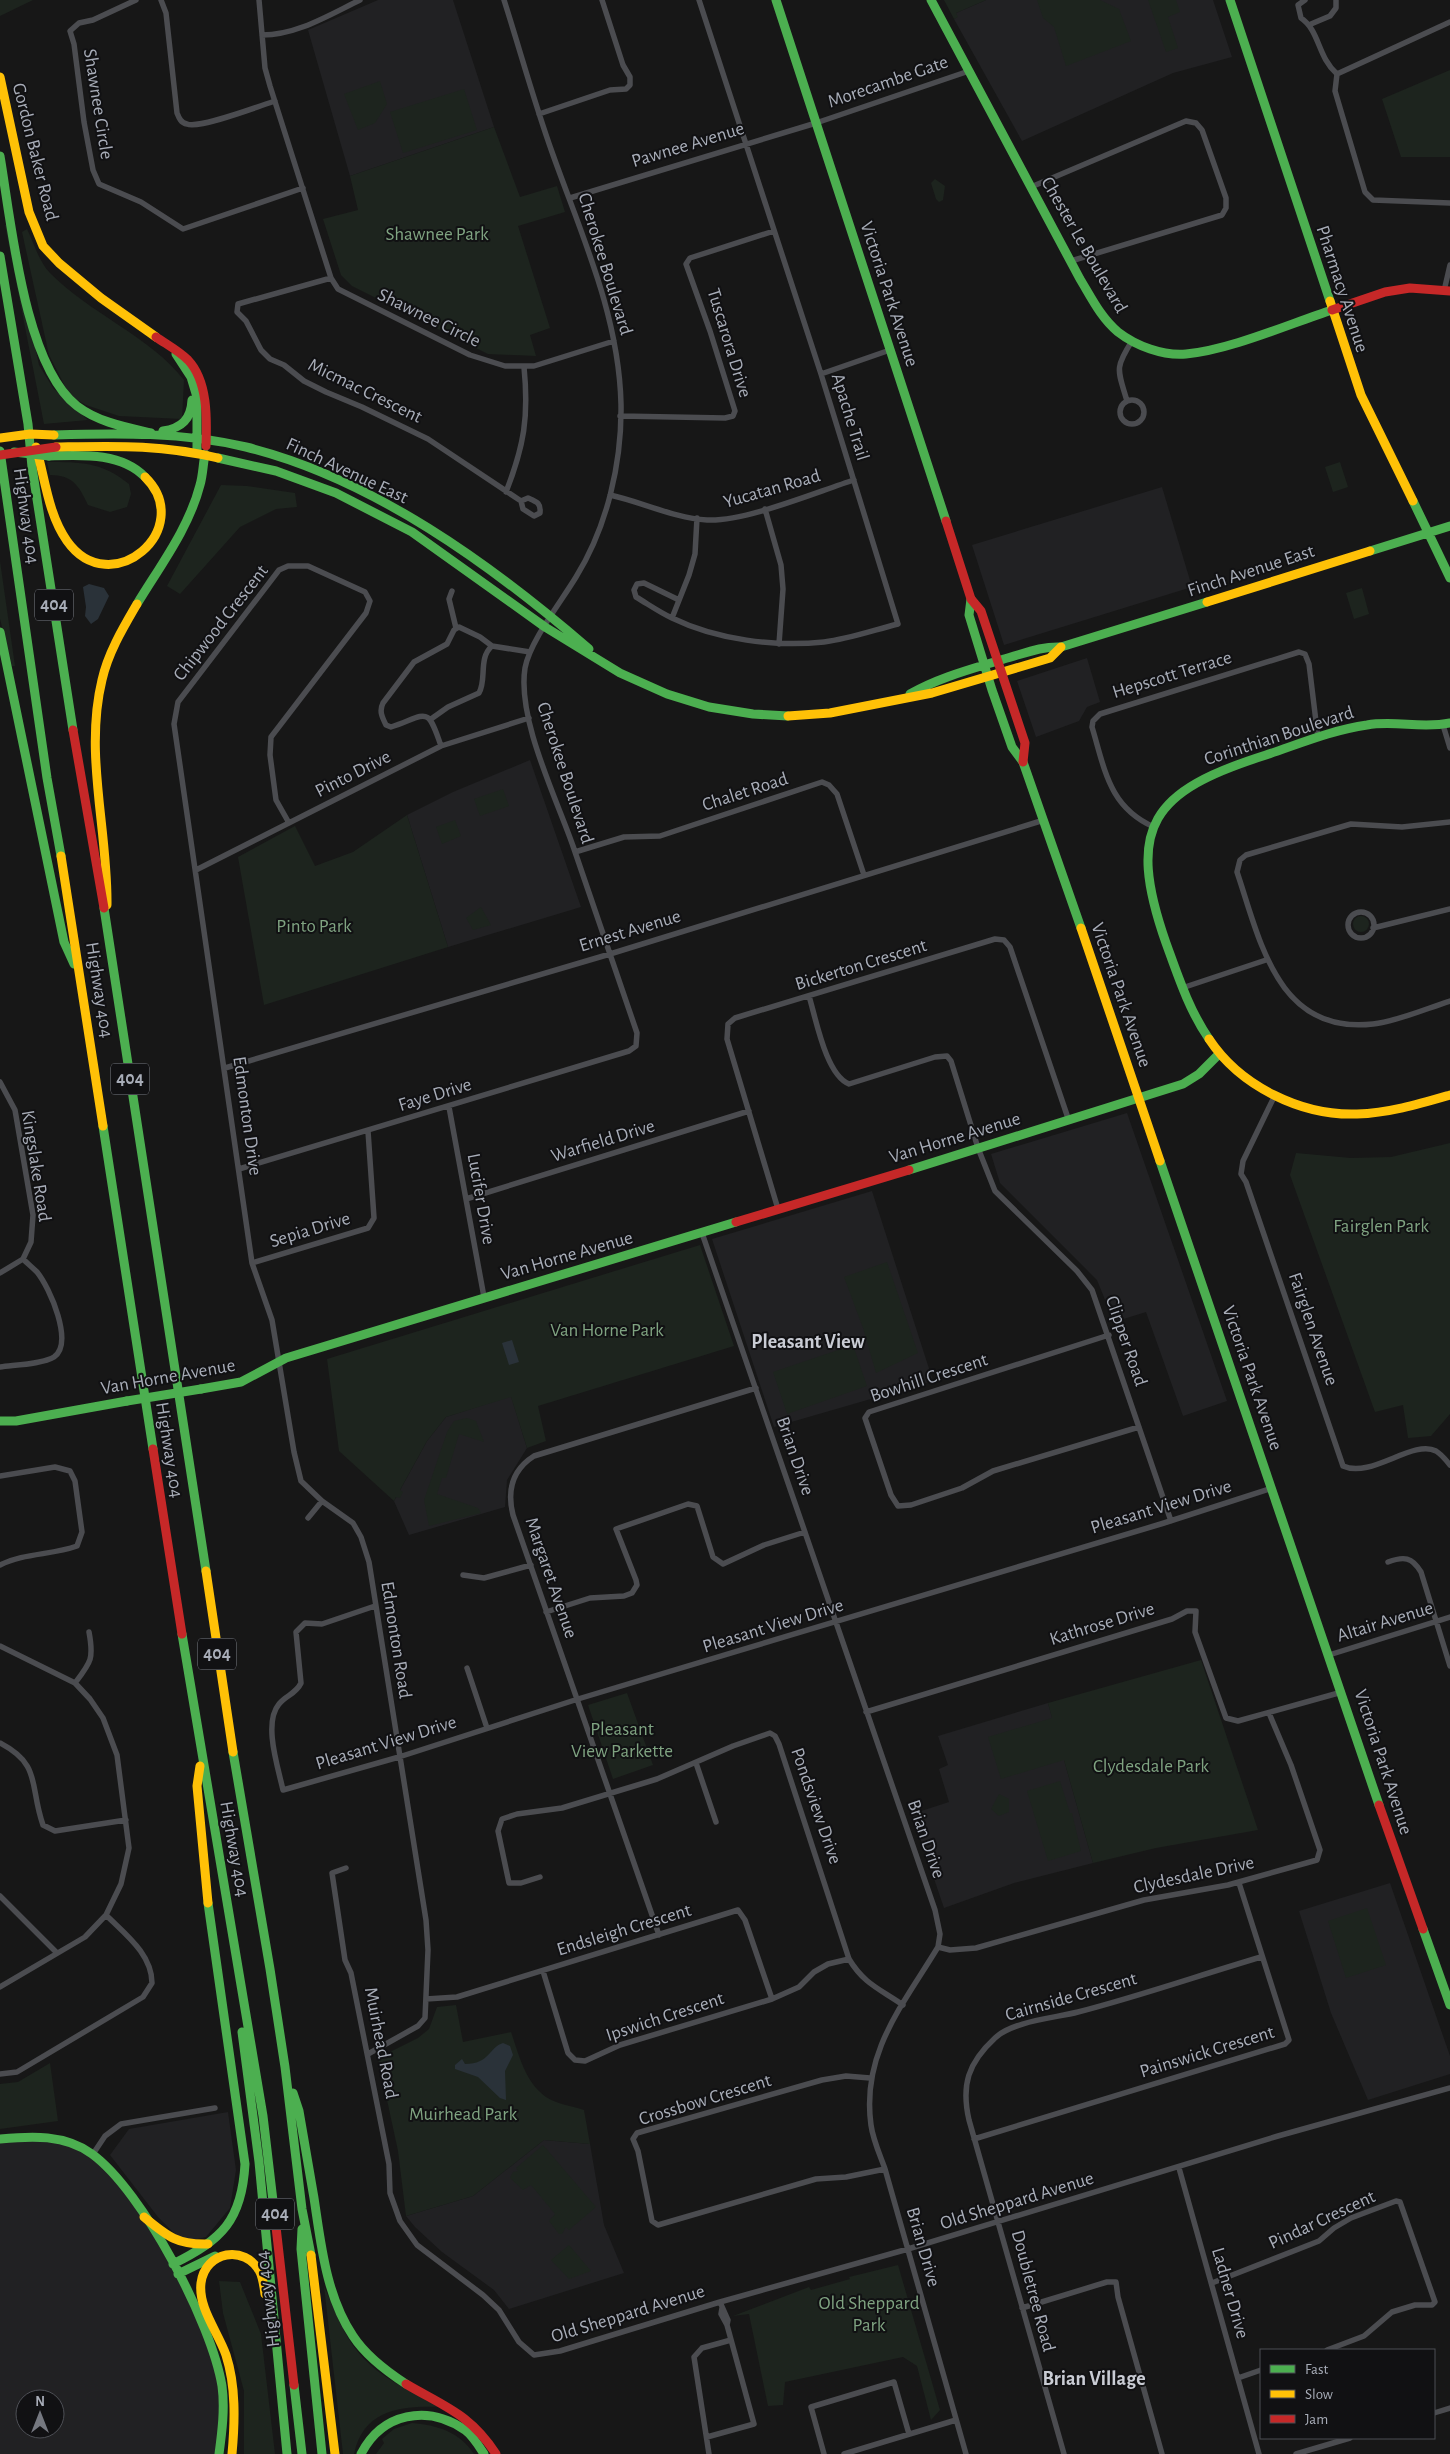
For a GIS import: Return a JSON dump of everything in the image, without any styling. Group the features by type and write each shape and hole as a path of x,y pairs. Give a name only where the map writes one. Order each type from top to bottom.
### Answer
{"main road":[{"name":"Victoria Park Avenue","path":"776,0 971,599 981,610 1002,673 1024,744 1023,762"},
{"name":"Chester Le Boulevard","path":"931,0 1071,261 1106,320 1132,341 1166,353 1202,353 1394,290 1447,291"},
{"name":"Pharmacy Avenue","path":"1230,0 1361,395 1450,578"},
{"name":"Gordon Baker Road","path":"0,77 29,212 43,246 59,263 101,298 188,360 201,385 205,398 202,440"},
{"path":"0,156 24,284 45,362 54,380 68,398 100,420 151,433 173,430 182,426 191,415 191,387 181,362"},
{"name":"Highway 404","path":"0,256 28,424 34,476 82,785 106,917 197,1524 285,2066 335,2454"},
{"name":"Gordon Baker Road","path":"173,350 191,377 197,397 202,440"},
{"path":"14,452 34,456 48,456 107,458 130,465 142,472 156,487 161,506 158,528 152,543 140,554 124,562 107,564 94,562 76,552 64,536 52,509 42,468 28,424"},
{"name":"Finch Avenue East","path":"0,443 54,435 151,433 202,440 271,454 332,478 410,518 441,537 552,616 604,662"},
{"path":"0,438 30,434 54,435"},
{"path":"106,917 108,878 95,742 96,715 102,679 116,639 194,506 202,476 202,440"},
{"name":"Finch Avenue East","path":"0,453 56,447 141,445 201,453 276,471 314,484 389,519 458,563 545,627 620,673 667,694 709,707 753,714 796,716 830,713 908,696 932,694 1050,658 1061,647"},
{"name":"Highway 404","path":"0,453 47,778 68,897 202,1757 263,2116 302,2454"},
{"path":"0,486 10,514"},
{"name":"Finch Avenue East","path":"908,696 927,684 984,665 1048,646 1061,647 1450,526"},
{"name":"Victoria Park Avenue","path":"971,599 969,615 984,665 1012,747 1023,762 1044,820 1393,1844 1450,2005"},
{"path":"0,632 64,942 79,975"},
{"name":"Corinthian Boulevard","path":"1447,724 1375,724 1318,738 1203,777 1172,799 1154,827 1147,864 1148,890 1182,988 1196,1020 1219,1054 1261,1089 1317,1110 1357,1115 1408,1109 1450,1095"},
{"name":"Van Horne Avenue","path":"0,1421 16,1420 241,1382 286,1358 1140,1099 1183,1084 1199,1074 1219,1054"},
{"path":"173,2264 192,2256 226,2229 238,2211 245,2190 245,2164 208,1903 197,1786 202,1757"},
{"path":"240,1976 238,2002 260,2171 287,2454"},
{"path":"285,2066 299,2111 326,2270 334,2298 349,2328 364,2350 394,2376 470,2419 487,2438 496,2454"},
{"path":"0,2139 35,2135 50,2136 93,2154 124,2187 173,2264 213,2348 222,2385 223,2426 219,2454"},
{"name":"Highway 404","path":"302,2209 302,2249 322,2454"},
{"path":"144,2216 174,2242 186,2245 208,2244"},
{"path":"178,2274 225,2253 242,2256 258,2268 263,2282 282,2454"},
{"path":"218,2255 206,2267 199,2292 226,2354 234,2390 235,2415 232,2454"},
{"path":"361,2454 379,2428 394,2420 421,2414 447,2420 466,2431 484,2454"}],"street":[{"name":"Shawnee Circle","path":"136,0 93,20 79,23 70,31 74,44 84,122 93,170 99,184 141,202 183,229 303,188"},
{"path":"161,0 166,13 177,113 180,121 187,125 204,123 275,101"},
{"name":"Shawnee Circle","path":"258,0 266,68 275,101 331,278 338,288 347,295 470,355 495,364 524,367 614,341"},
{"path":"262,35 284,33 302,27 359,0"},
{"name":"Cherokee Boulevard","path":"504,0 539,114 603,295 614,341 620,416 620,448 610,495 593,544 578,574 530,652 525,667 524,691 529,718 543,763 637,1033 636,1046"},
{"path":"539,114 610,90 626,89 630,85 630,77 623,65 602,0"},
{"name":"Apache Trail","path":"679,600 644,583 637,584 634,590 636,597 672,618 710,631 749,640 779,644 826,642 898,624 821,374 699,0"},
{"path":"1305,0 1298,5 1301,18 1310,24 1321,55 1328,66 1337,74"},
{"path":"1310,24 1330,16 1336,8 1336,0"},
{"path":"1337,74 1450,22"},
{"name":"Morecambe Gate","path":"816,123 969,71"},
{"path":"1337,74 1335,91 1365,192 1373,200 1387,202 1450,203"},
{"path":"1031,186 1186,122 1196,123 1202,130 1226,198 1226,208 1222,215 1071,261"},
{"name":"Pawnee Avenue","path":"570,198 816,123"},
{"name":"Tuscarora Drive","path":"620,416 724,418 733,416 735,411 710,331 686,264 690,258 774,231"},
{"path":"1447,291 1450,265"},
{"name":"Micmac Crescent","path":"331,278 256,301 246,301 238,304 237,312 246,321 261,350 270,359 284,365 304,381 428,439 522,501"},
{"path":"1126,401 1118,371 1119,360 1132,341"},
{"path":"821,374 890,350"},
{"path":"506,492 521,450 526,427 524,367"},
{"path":"1134,400 1143,408 1143,416 1139,422 1131,424 1122,419 1120,408 1126,401 1134,400"},
{"name":"Yucatan Road","path":"610,495 697,518 718,520 765,509 854,480"},
{"path":"765,509 782,565 783,589 779,644"},
{"path":"672,618 690,575 695,554 697,518"},
{"name":"Chipwood Crescent","path":"196,870 174,724 178,702 279,570 288,566 308,566 365,592 370,601 366,613 271,737 270,754 276,800 289,823"},
{"path":"452,591 449,599 456,628 447,644 419,657 412,664 380,708 386,725 391,727 419,716 431,719 448,707 479,693 483,686 485,657 492,646"},
{"path":"456,628 461,628 492,646 530,652"},
{"name":"Hepscott Terrace","path":"1154,827 1134,817 1113,792 1092,727 1100,714 1299,652 1305,654 1309,664 1318,738"},
{"name":"Pinto Drive","path":"196,870 441,746 529,718"},
{"path":"431,719 441,746"},
{"path":"1447,724 1450,748"},
{"name":"Chalet Road","path":"575,852 624,837 660,836 822,782 837,794 864,876"},
{"name":"Ernest Avenue","path":"225,1068 610,954 1044,820"},
{"path":"1450,822 1402,827 1352,824 1246,855 1240,860 1237,872 1266,960 1274,975 1295,1000 1310,1011 1335,1021 1357,1024 1381,1023 1450,1002"},
{"name":"Edmonton Drive","path":"196,870 252,1263 272,1320 280,1362"},
{"path":"1373,928 1370,916 1363,912 1352,915 1348,923 1350,931 1356,937 1369,935 1373,928 1450,909"},
{"name":"Bickerton Crescent","path":"778,1209 726,1039 728,1024 735,1018 995,939 1004,940 1010,947 1069,1121"},
{"path":"1182,988 1266,960"},
{"name":"Clipper Road","path":"809,996 831,1066 842,1081 849,1084 935,1057 947,1056 951,1061 978,1148 995,1191 1077,1270 1092,1290 1171,1520"},
{"name":"Faye Drive","path":"239,1169 450,1107 629,1051 636,1046"},
{"name":"Kingslake Road","path":"0,1083 15,1110 32,1215 31,1242 23,1259"},
{"name":"Fairglen Avenue","path":"1275,1095 1243,1161 1241,1174 1249,1192 1343,1466 1356,1470 1424,1448 1437,1452 1450,1465"},
{"name":"Lucifer Drive","path":"450,1107 484,1297"},
{"name":"Warfield Drive","path":"466,1200 749,1112"},
{"name":"Sepia Drive","path":"252,1263 368,1228 374,1218 368,1131"},
{"name":"Brian Drive","path":"702,1233 935,1910 940,1934 938,1947 882,2040 870,2078 869,2101 871,2127 885,2169 966,2454"},
{"path":"0,1274 23,1259 37,1272 51,1295 64,1339 60,1350 53,1358 0,1367"},
{"name":"Bowhill Crescent","path":"1109,1335 872,1410 866,1415 866,1420 871,1429 891,1496 894,1503 901,1506 962,1488 993,1470 1139,1426"},
{"name":"Edmonton Road","path":"280,1362 294,1452 301,1481 322,1500 353,1523 361,1537 369,1562 398,1757 426,1920 428,1950 426,1999"},
{"name":"Margaret Avenue","path":"659,1935 546,1612 510,1502 512,1482 525,1462 534,1456 756,1388"},
{"path":"0,1476 55,1467 70,1471 74,1481 82,1532 77,1546 65,1550 12,1559 0,1564"},
{"name":"Pleasant View Drive","path":"375,1606 322,1624 305,1623 296,1632 301,1683 294,1693 278,1705 270,1721 283,1790 398,1757 578,1699 836,1623 1272,1488"},
{"path":"308,1518 322,1500"},
{"path":"546,1612 590,1598 624,1596 632,1593 637,1585 636,1580 616,1529 688,1504 699,1509 713,1557 722,1564 764,1545 805,1532"},
{"path":"1388,1562 1408,1558 1416,1564 1421,1572 1450,1666"},
{"path":"463,1575 484,1578 531,1565"},
{"name":"Kathrose Drive","path":"866,1712 1172,1619 1194,1610 1195,1632 1226,1718 1238,1721 1269,1713"},
{"name":"Altair Avenue","path":"1329,1655 1450,1617"},
{"path":"74,1683 91,1662 92,1650 89,1632"},
{"path":"0,1646 74,1683 90,1699 103,1718 117,1755 129,1848 122,1884 106,1915 85,1937 0,1987"},
{"path":"467,1668 487,1728"},
{"path":"1269,1713 1342,1692"},
{"name":"Clydesdale Drive","path":"938,1947 950,1950 976,1948 1144,1900 1200,1892 1317,1860 1320,1856 1320,1850 1291,1765 1269,1713"},
{"name":"Pondsview Drive","path":"540,1876 522,1883 509,1883 498,1831 502,1819 517,1814 562,1808 657,1779 765,1733 775,1736 820,1863 849,1959 872,1987 903,2005"},
{"path":"0,1742 22,1756 30,1766 43,1825 55,1831 126,1820"},
{"path":"696,1763 716,1822"},
{"name":"Muirhead Road","path":"346,1868 332,1873 345,1960 351,1973 368,2054 389,2164 390,2193 400,2221 417,2245 483,2294 499,2310 519,2342 534,2355"},
{"name":"Painswick Crescent","path":"974,2139 1285,2044 1289,2040 1289,2035 1261,1957 1239,1882"},
{"path":"0,1896 57,1953"},
{"name":"Endsleigh Crescent","path":"426,1999 457,1997 738,1910 745,1920 772,1999"},
{"path":"0,2074 17,2072 143,1997 152,1983 149,1962 127,1935 106,1915"},
{"name":"Cairnside Crescent","path":"999,2222 974,2139 964,2097 970,2070 999,2035 1008,2030 1078,2012 1261,1957"},
{"name":"Ipswich Crescent","path":"543,1971 568,2053 575,2060 580,2061 591,2059 620,2045 772,1999 799,1986 814,1972 828,1964 849,1959"},
{"path":"368,2054 418,2026 425,2018 426,1999"},
{"name":"Crossbow Crescent","path":"870,2078 846,2076 822,2080 637,2133 633,2139 638,2151 652,2221 658,2225 816,2180 846,2177 885,2169"},
{"name":"Old Sheppard Avenue","path":"534,2355 560,2351 721,2305 1179,2168 1278,2136 1450,2088"},
{"path":"93,2154 105,2136 121,2124 215,2108"},
{"name":"Ladner Drive","path":"1179,2168 1259,2454"},
{"name":"Pindar Crescent","path":"1212,2283 1320,2241 1334,2228 1351,2218 1396,2201 1400,2202 1435,2302 1432,2305 1415,2305 1392,2312 1364,2336 1330,2349"},
{"name":"Doubletree Road","path":"999,2222 1064,2454"},
{"path":"1022,2308 1107,2282 1116,2282 1118,2297 1162,2454"},
{"path":"707,2437 754,2424 727,2326 728,2320 721,2305"},
{"path":"709,2454 694,2357 702,2348 731,2340"},
{"path":"1238,2378 1260,2370"},
{"path":"824,2454 810,2407 894,2382 909,2434"},
{"path":"1435,2413 1450,2408"},
{"path":"844,2454 956,2420"},
{"path":"1296,2454 1347,2439"}],"shaded area":[{"path":"378,0 453,0 494,127 350,176 308,30"},
{"path":"986,0 1213,0 1232,57 1173,73 1022,141 954,19 957,17 956,13"},
{"path":"1162,487 1192,587 1004,645 972,545"},
{"path":"89,584 104,588 109,596 98,619 91,624 85,616 86,607 83,587"},
{"path":"1087,658 1100,702 1087,707 1079,721 1036,737 1017,681"},
{"path":"530,760 581,907 448,947 407,815 453,792"},
{"path":"1127,1113 1227,1401 1183,1416 1146,1312 1114,1322 1097,1280 1000,1183 991,1154"},
{"path":"872,1191 933,1381 774,1427 712,1239"},
{"path":"512,1340 519,1362 509,1365 502,1343"},
{"path":"511,1396 527,1448 507,1480 505,1507 409,1535 394,1501 427,1441 446,1417"},
{"path":"1048,1703 1093,1863 1014,1883 944,1908 912,1814 949,1802 939,1769 948,1765 938,1736"},
{"path":"1390,1883 1450,2056 1450,2074 1368,2100 1331,2013 1299,1911"},
{"path":"503,2043 510,2046 513,2055 505,2071 506,2100 500,2098 478,2077 455,2069 455,2065 462,2059 465,2064 480,2061 498,2045"},
{"path":"228,2112 236,2170 230,2208 206,2237 189,2241 179,2238 158,2217 110,2155 129,2129"},
{"path":"35,2135 84,2150 124,2187 198,2312 222,2385 219,2454 0,2454 0,2139"},
{"path":"544,2140 590,2144 604,2225 624,2273 509,2309 494,2290 442,2252 406,2216 473,2196"}],"green space":[{"path":"0,0 33,0 0,16"},
{"path":"944,0 986,0 956,13 958,17 954,19"},
{"path":"1037,0 1100,0 1119,9 1131,41 1066,66 1054,27 1043,18"},
{"path":"1148,0 1176,0 1180,12 1168,17 1178,48 1166,52"},
{"path":"1450,70 1450,157 1401,157 1382,99"},
{"path":"380,81 387,104 375,123 358,130 344,94"},
{"path":"464,89 477,130 403,153 390,112"},
{"name":"Shawnee Park","path":"494,127 520,197 557,186 565,212 518,226 550,328 530,335 536,356 488,354 352,286 341,275 323,219 358,210 350,176"},
{"path":"935,179 945,186 943,200 939,202 936,199 931,183"},
{"path":"5,225 9,225 39,365 53,388 88,420 44,424"},
{"path":"27,229 40,258 50,273 83,301 155,351 184,380 182,419 119,416 86,405 70,396 49,355 22,232"},
{"path":"47,462 81,463 110,471 129,484 131,494 127,507 110,512 88,505 82,492 70,479 50,475"},
{"path":"1340,462 1348,487 1333,492 1325,467"},
{"path":"221,485 247,486 295,493 297,507 276,509 240,527 180,594 167,586"},
{"path":"0,561 15,666 12,666 0,619"},
{"path":"1362,588 1369,614 1354,619 1346,593"},
{"path":"503,789 509,806 480,816 474,799"},
{"name":"Pinto Park","path":"407,815 448,947 264,1005 238,857 295,826 315,866 353,852"},
{"path":"455,820 461,836 442,844 436,827"},
{"path":"481,907 491,925 473,930 466,918"},
{"path":"1358,916 1364,916 1369,921 1367,930 1358,932 1353,927 1353,921"},
{"name":"Fairglen Park","path":"1450,1143 1450,1414 1431,1436 1408,1438 1403,1405 1375,1412 1290,1175 1296,1153 1351,1158 1391,1157"},
{"name":"Van Horne Park","path":"700,1245 734,1346 538,1406 546,1441 527,1448 511,1397 446,1417 427,1441 400,1490 403,1492 400,1498 396,1497 394,1501 339,1451 327,1359"},
{"path":"887,1262 918,1353 876,1373 863,1328 844,1277"},
{"path":"853,1345 867,1386 787,1414 773,1372"},
{"path":"467,1418 476,1421 484,1442 459,1434 446,1478 442,1478 437,1494 478,1508 481,1513 429,1526 424,1500 447,1432 454,1421"},
{"name":"Clydesdale Park","path":"1201,1660 1258,1830 1156,1848 1093,1863 1064,1760 1001,1779 988,1737 1052,1718 1048,1703"},
{"name":"Pleasant View Parkette","path":"627,1693 653,1765 613,1779 588,1705"},
{"path":"1060,1781 1070,1813 1072,1813 1081,1851 1048,1861 1027,1791"},
{"path":"999,1794 1009,1799 1009,1812 999,1816 991,1809"},
{"path":"1367,1908 1386,1965 1346,1978 1328,1921"},
{"name":"Muirhead Park","path":"456,2005 463,2042 511,2032 524,2068 539,2091 555,2101 584,2110 590,2144 544,2140 473,2196 406,2216 398,2151 378,2058 418,2038 429,2029 437,2007"},
{"path":"50,2063 58,2121 0,2129 0,2084 18,2082"},
{"path":"543,2145 596,2207 569,2230 566,2227 562,2234 559,2234 549,2221 555,2214 531,2185 523,2190 510,2178 513,2172 518,2171 516,2168"},
{"path":"569,2245 591,2271 569,2279 551,2260"},
{"name":"Old Sheppard Park","path":"898,2265 940,2410 931,2420 917,2366 903,2357 785,2382 783,2405 768,2406 749,2314 733,2316 809,2287 811,2290 850,2279 849,2277"},
{"path":"219,2281 240,2282 261,2334 275,2454 244,2454 244,2391 223,2313"},
{"path":"324,2286 348,2337 367,2362 397,2384 442,2407 413,2407 387,2413 366,2427 359,2439 354,2454 343,2454"},
{"path":"412,2423 439,2428 455,2435 474,2454 376,2454 384,2443 382,2439 394,2429"}],"traffic: fast":[{"path":"776,0 946,521"},
{"path":"931,0 1080,279 1101,314 1118,332 1141,346 1159,352 1186,354 1203,352 1240,342 1332,310"},
{"path":"1230,0 1330,301"},
{"path":"0,156 23,290 32,326 44,359 59,386 85,412 112,423 151,433"},
{"path":"0,256 28,424 32,467 73,730"},
{"path":"176,354 191,377 197,397 197,453"},
{"path":"163,431 175,428 184,421 190,412 192,400"},
{"path":"54,435 126,434 174,436 246,447 293,461 339,480 384,502 428,528 512,586 589,649"},
{"path":"0,451 47,778 61,856"},
{"path":"14,452 49,456"},
{"path":"137,604 189,516 201,481 205,454"},
{"path":"49,456 74,455 113,459 135,469 145,477"},
{"path":"218,458 276,471 336,493 412,532 545,627 620,673 667,694 709,707 753,714 788,716"},
{"path":"1413,501 1450,578"},
{"path":"1370,551 1450,526"},
{"path":"971,599 969,615 992,690 1012,747 1023,762 1081,928"},
{"path":"910,694 944,678 968,670 1032,651 1061,647 1207,602"},
{"path":"0,632 64,942 74,964"},
{"path":"1209,1039 1184,992 1166,943 1154,903 1148,869 1150,842 1158,819 1173,799 1197,783 1227,769 1341,730 1388,723 1429,725 1450,723"},
{"path":"104,908 206,1571"},
{"path":"909,1170 1183,1084 1199,1074 1219,1054"},
{"path":"103,1126 153,1449"},
{"path":"1160,1161 1379,1805"},
{"path":"201,1389 241,1382 286,1358 736,1222"},
{"path":"127,1401 201,1389"},
{"path":"0,1421 16,1421 127,1401"},
{"path":"182,1634 263,2116 275,2218"},
{"path":"233,1752 270,1969 285,2067 302,2209 311,2255"},
{"path":"173,2264 217,2237 226,2226 234,2214 239,2200 245,2164 208,1903"},
{"path":"1423,1929 1450,2005"},
{"path":"242,2032 259,2162 287,2454"},
{"path":"293,2093 299,2111 322,2251 336,2304 353,2336 370,2357 406,2384"},
{"path":"0,2139 48,2138 82,2147 112,2172 153,2227 190,2295 216,2360 222,2386 223,2403 219,2454"},
{"path":"302,2229 301,2249 322,2454"},
{"path":"178,2274 215,2256"},
{"path":"294,2385 302,2454"},
{"path":"361,2454 370,2440 381,2429 407,2417 421,2415 436,2417 465,2430 484,2454"}],"traffic: slow":[{"path":"0,77 29,212 43,246 59,263 101,298 156,337"},
{"path":"1330,301 1361,395 1413,501"},
{"path":"0,438 30,434 54,435"},
{"path":"56,447 117,446 157,448 197,453 218,458"},
{"path":"36,447 51,508 67,541 85,558 105,564 125,561 142,551 155,536 161,517 158,497 145,477"},
{"path":"1207,602 1370,551"},
{"path":"107,905 96,764 97,708 108,660 137,604"},
{"path":"788,716 830,713 932,693 1050,658 1061,647"},
{"path":"61,856 103,1126"},
{"path":"1081,928 1160,1161"},
{"path":"1209,1039 1237,1071 1255,1084 1294,1104 1315,1110 1357,1114 1381,1112 1404,1108 1450,1095"},
{"path":"206,1571 233,1752"},
{"path":"200,1766 197,1786 208,1903"},
{"path":"144,2217 166,2234 180,2241 208,2244"},
{"path":"232,2454 234,2416 232,2379 223,2346 205,2311 201,2283 204,2272 217,2258 226,2255 236,2255 245,2257 260,2272 265,2294"},
{"path":"311,2255 335,2454"}],"traffic: jam":[{"path":"1332,310 1385,292 1410,288 1450,291"},
{"path":"156,337 188,360 195,369 203,389 205,401 206,446"},
{"path":"0,455 56,447"},
{"path":"946,521 971,599 981,611 1025,743 1023,762"},
{"path":"73,730 104,908"},
{"path":"736,1222 909,1170"},
{"path":"153,1449 182,1634"},
{"path":"1379,1805 1423,1929"},
{"path":"275,2218 294,2385"},
{"path":"406,2384 466,2420 486,2440 496,2454"}],"district":[{"name":"Pleasant View","path":"808,1342"},
{"name":"Brian Village","path":"1094,2379"}]}
